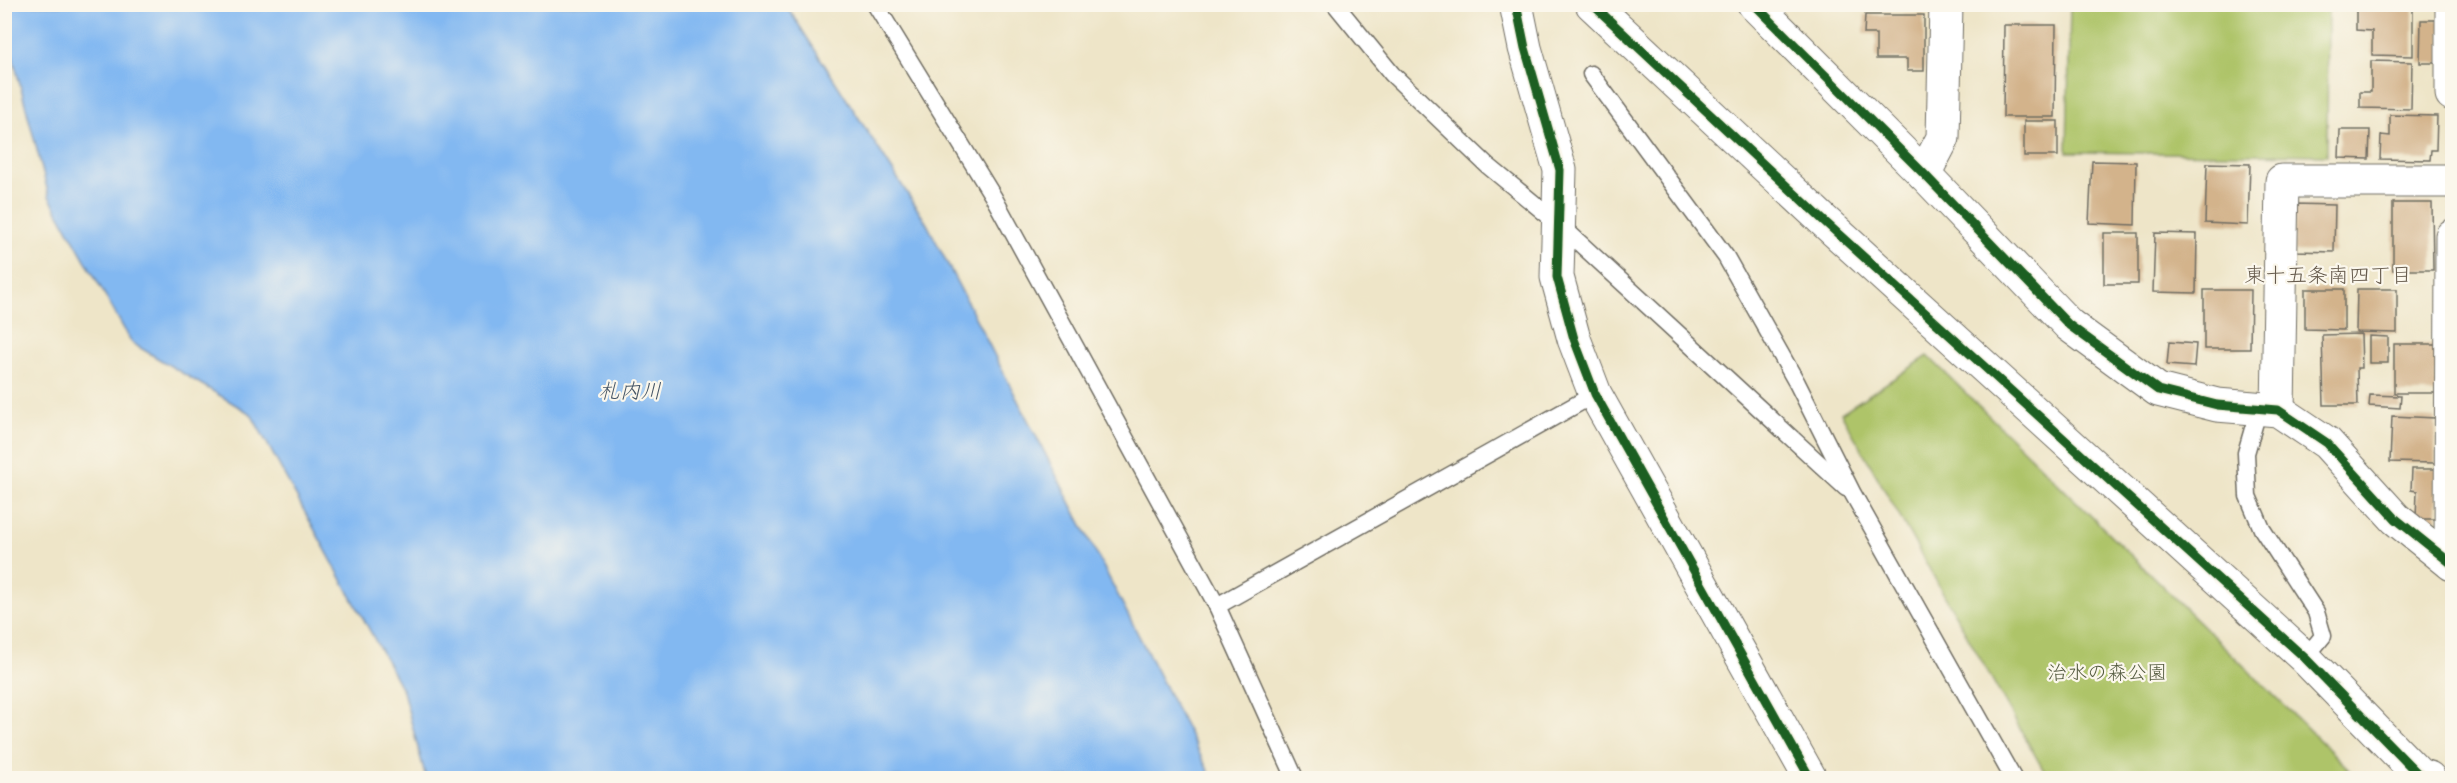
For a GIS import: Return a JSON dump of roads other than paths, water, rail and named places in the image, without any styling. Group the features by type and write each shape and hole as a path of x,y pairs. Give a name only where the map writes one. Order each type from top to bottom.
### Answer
{"street":[{"path":"1516,4 1525,48 1560,170 1557,277 1574,339 1595,394 1810,778"},
{"path":"1592,4 1824,221 2305,658 2419,775 2429,778"},
{"path":"1754,4 1924,174 2069,325 2157,390 2217,405 2269,409 2327,443 2396,519 2452,563"},
{"path":"1924,174 1943,138 1946,4"},
{"path":"2452,4 2452,94"},
{"path":"2269,409 2282,181 2452,181"},
{"path":"2452,236 2452,563"}],"lane":[{"path":"875,4 994,198 1217,606 1295,778"},
{"path":"1335,4 1392,74 1487,165 1560,225 1853,494"},
{"path":"1591,74 1726,257 1797,383 1853,494 2013,778"},
{"path":"1217,606 1595,394"},
{"path":"2269,409 2246,453 2248,496 2262,529 2316,612 2323,636 2305,658"}],"water":[{"name":"札内川","path":"4,5 786,5 927,224 1212,778 426,778 403,691 251,414 132,343 49,196 5,27"}],"district":[{"name":"東十五条南四丁目","path":"2328,278"}],"park label":[{"name":"治水の森公園","path":"2107,675"}]}
